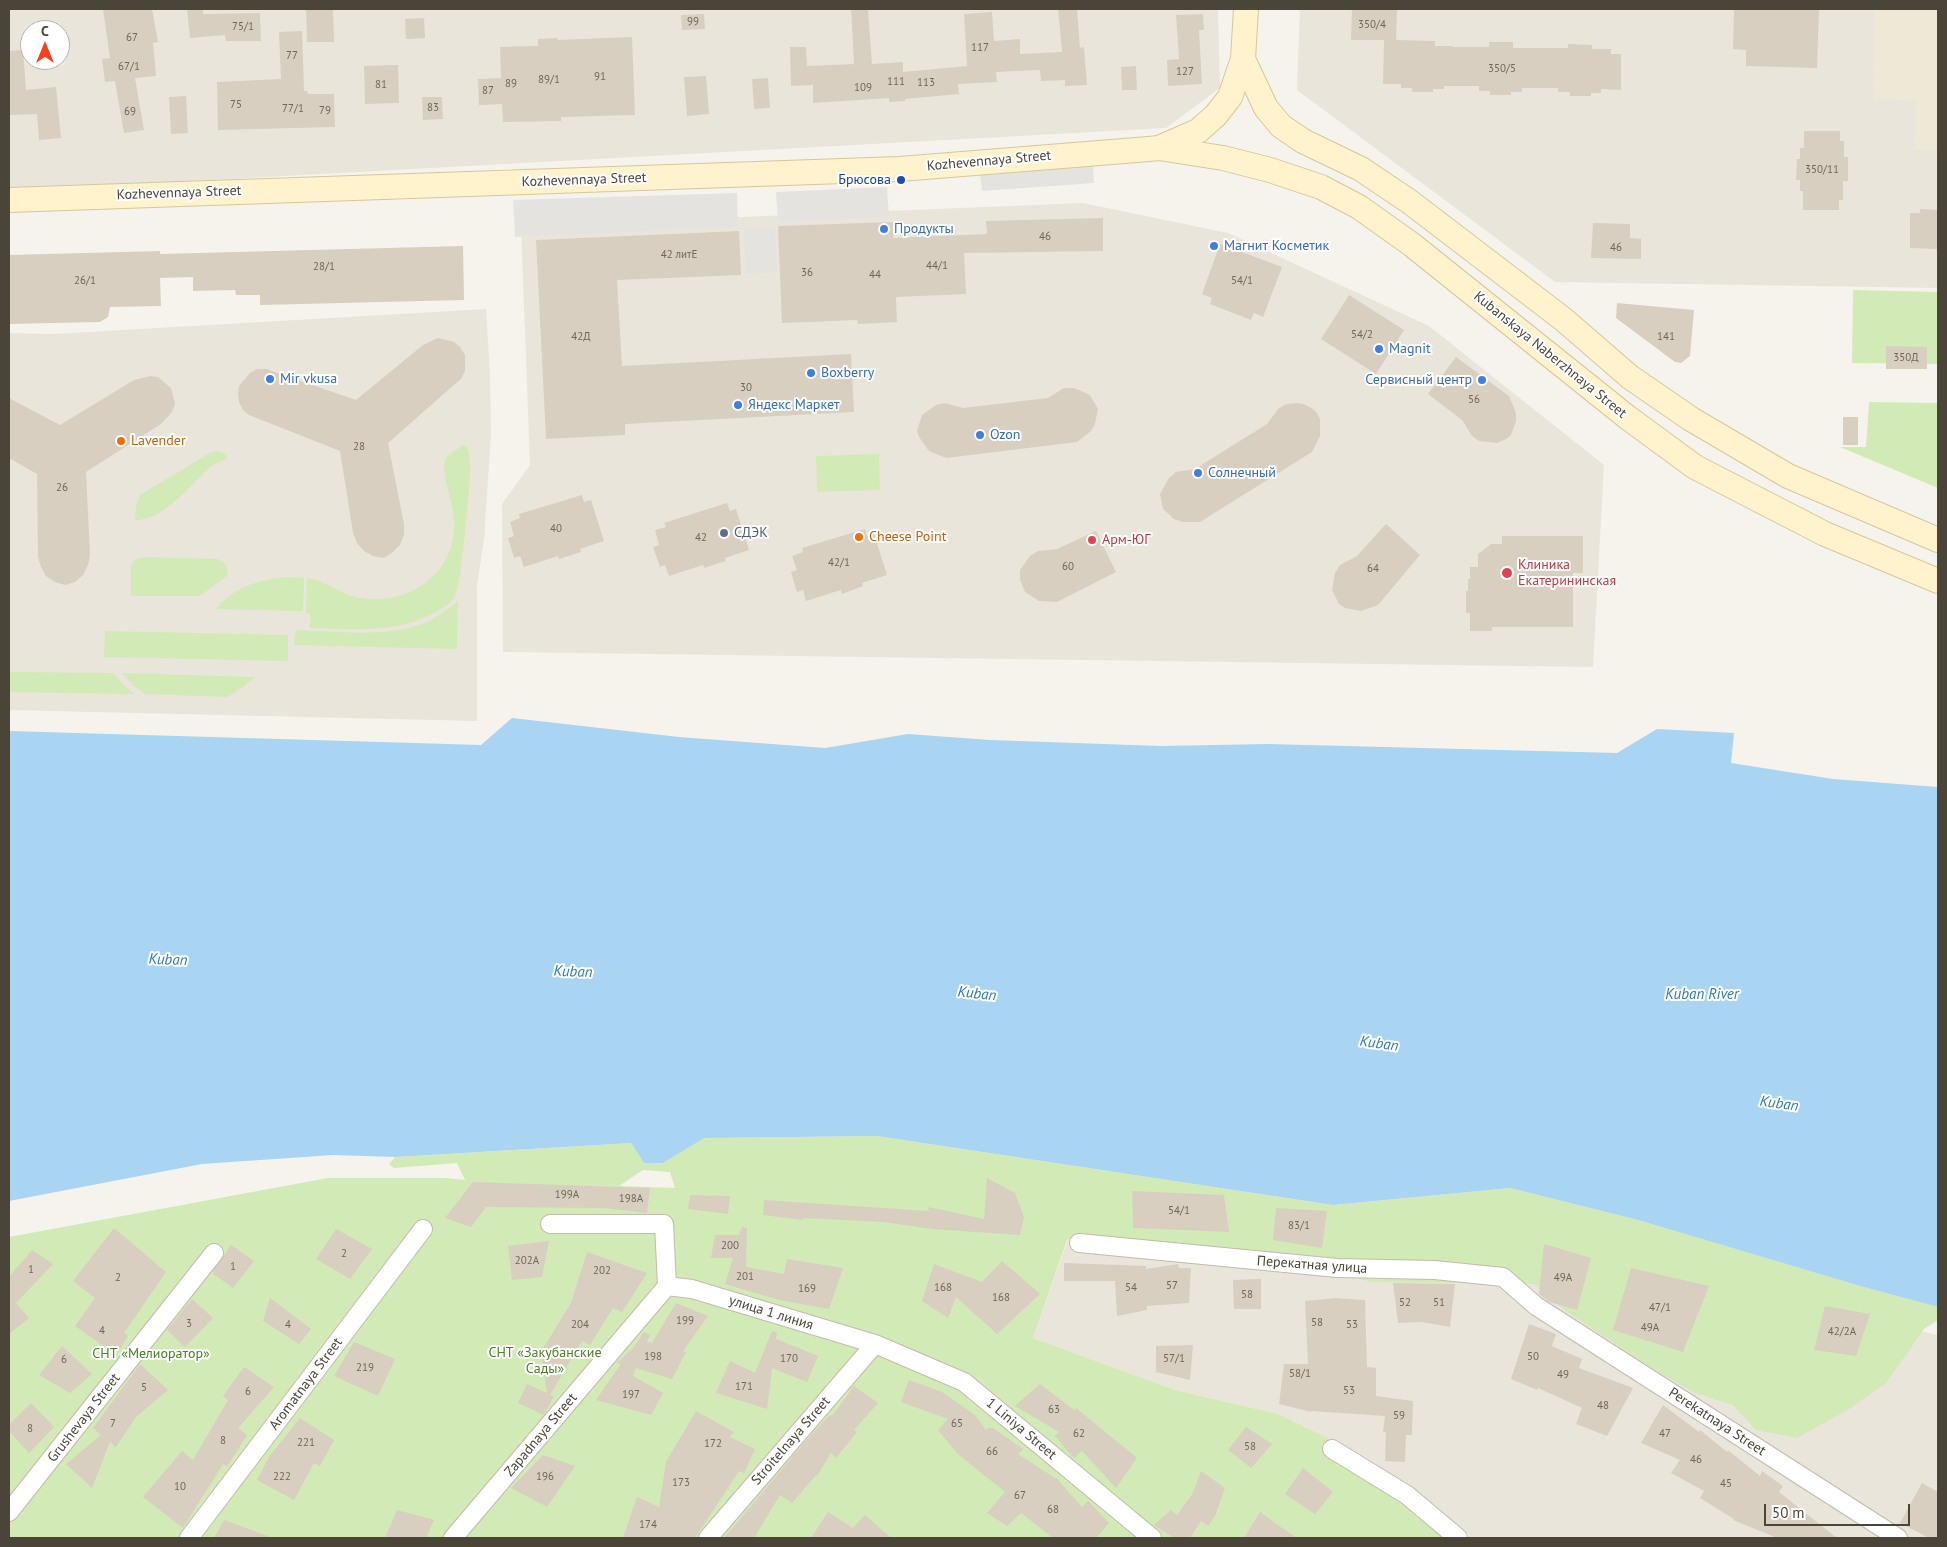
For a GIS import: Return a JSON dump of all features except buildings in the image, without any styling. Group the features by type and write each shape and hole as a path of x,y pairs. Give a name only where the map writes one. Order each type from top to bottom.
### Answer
{"main road":[{"path":"1159,148 1198,132 1216,115 1230,97 1243,59 1246,9"},
{"path":"1243,59 1266,108 1281,126 1303,140 1361,169 1410,202 1563,319 1630,377 1691,419 1788,476 1938,540"},
{"name":"Kozhevennaya Street","path":"9,200 900,169 1159,148"},
{"name":"Kubanskaya Naberzhnaya Street","path":"1159,148 1223,158 1270,170 1320,187 1359,207 1412,244 1627,417 1694,467 1825,534 1938,581"}],"street":[{"path":"550,1224 664,1224 667,1286"},
{"name":"Aromatnaya Street","path":"189,1538 423,1229"},
{"name":"Perekatnaya Street","path":"1079,1243 1337,1268 1435,1270 1503,1277 1536,1306 1898,1538"},
{"name":"Grushevaya Street","path":"9,1512 214,1253"},
{"name":"улица 1 линия","path":"667,1286 692,1289 875,1344"},
{"name":"Zapadnaya Street","path":"453,1538 667,1286"},
{"name":"Stroitelnaya Street","path":"708,1538 875,1344"},
{"name":"1 Liniya Street","path":"875,1344 964,1382 1152,1538"},
{"path":"1332,1449 1407,1495 1458,1538"}],"shaded area":[{"path":"9,9 1218,9 1220,88 1166,128 9,191"},
{"path":"1300,9 1938,9 1938,288 1555,282 1297,90"},
{"path":"1875,9 1938,9 1938,150 1915,150 1916,100 1873,99"},
{"path":"1093,165 1094,183 982,191 980,173"},
{"path":"887,187 889,217 778,222 776,192"},
{"path":"737,193 738,227 515,237 513,200"},
{"path":"1083,203 1228,233 1429,326 1604,465 1593,667 503,652 502,504 530,465 521,226"},
{"path":"775,229 777,272 746,274 744,230"},
{"path":"486,309 491,435 484,539 477,586 477,721 9,710 9,333 54,334"},
{"path":"1073,1225 1866,1319 1938,1335 1938,1538 1466,1538 1278,1414 1175,1390 1033,1338"}],"green space":[{"path":"1853,290 1938,292 1938,364 1852,363"},
{"path":"1869,402 1938,403 1938,488 1840,447 1866,447"},
{"path":"463,445 467,447 469,454 470,484 460,573 453,600 441,609 421,619 391,627 375,629 310,628 310,614 306,613 307,578 353,596 378,599 395,597 411,592 437,572 446,558 452,542 454,524 444,464 447,456"},
{"path":"223,452 226,459 212,466 167,508 146,519 135,520 136,505 140,495 210,453"},
{"path":"879,454 880,490 817,492 816,456"},
{"path":"144,557 217,559 226,566 227,576 200,596 131,596 131,565 135,560"},
{"path":"288,577 304,578 303,611 216,609 231,595 257,582"},
{"path":"458,601 457,649 294,645 296,630 360,633 392,631 432,620"},
{"path":"105,631 288,635 288,661 104,657"},
{"path":"9,672 113,673 122,684 135,694 9,692"},
{"path":"122,673 255,677 227,697 145,694"},
{"path":"877,1136 1333,1205 1510,1188 1638,1220 1860,1286 1938,1307 1938,1320 1924,1329 1886,1383 1849,1409 1797,1438 1756,1430 1733,1405 1695,1393 1647,1365 1563,1309 1535,1284 1371,1282 1317,1265 1261,1251 1078,1237 1067,1240 1033,1338 1175,1390 1278,1414 1329,1439 1410,1491 1466,1538 9,1538 9,1237 328,1178 445,1178 465,1180 457,1163 394,1168 389,1164 395,1157 631,1143 644,1163 663,1163 703,1138","holes":["643,1170 670,1172 675,1188 619,1186"]}],"water":[{"name":"Kuban River","path":"512,718 679,737 825,748 908,734 990,740 1160,746 1268,744 1617,753 1657,729 1734,733 1731,763 1833,779 1938,787 1938,1307 1860,1286 1638,1220 1510,1188 1333,1205 877,1136 704,1138 663,1163 644,1163 631,1143 395,1157 333,1155 202,1164 9,1201 9,731 481,745"}],"place":[{"name":"Брюсова","path":"901,180"},
{"name":"Продукты","path":"884,229"},
{"name":"Магнит Косметик","path":"1214,246"},
{"name":"Magnit","path":"1379,349"},
{"name":"Boxberry","path":"811,373"},
{"name":"Mir vkusa","path":"270,379"},
{"name":"Сервисный центр","path":"1482,380"},
{"name":"Яндекс Маркет","path":"738,405"},
{"name":"Ozon","path":"980,435"},
{"name":"Lavender","path":"121,441"},
{"name":"Солнечный","path":"1198,473"},
{"name":"СДЭК","path":"724,533"},
{"name":"Cheese Point","path":"859,537"},
{"name":"Арм-ЮГ","path":"1092,540"},
{"name":"Клиника Екатерининская","path":"1507,573"}],"water label":[{"name":"Kuban","path":"168,960"},
{"name":"Kuban","path":"573,972"},
{"name":"Kuban","path":"977,994"},
{"name":"Kuban","path":"1379,1044"},
{"name":"Kuban","path":"1779,1104"}],"park label":[{"name":"СНТ «Мелиоратор»","path":"151,1354"},
{"name":"СНТ «Закубанские Сады»","path":"545,1362"}]}
